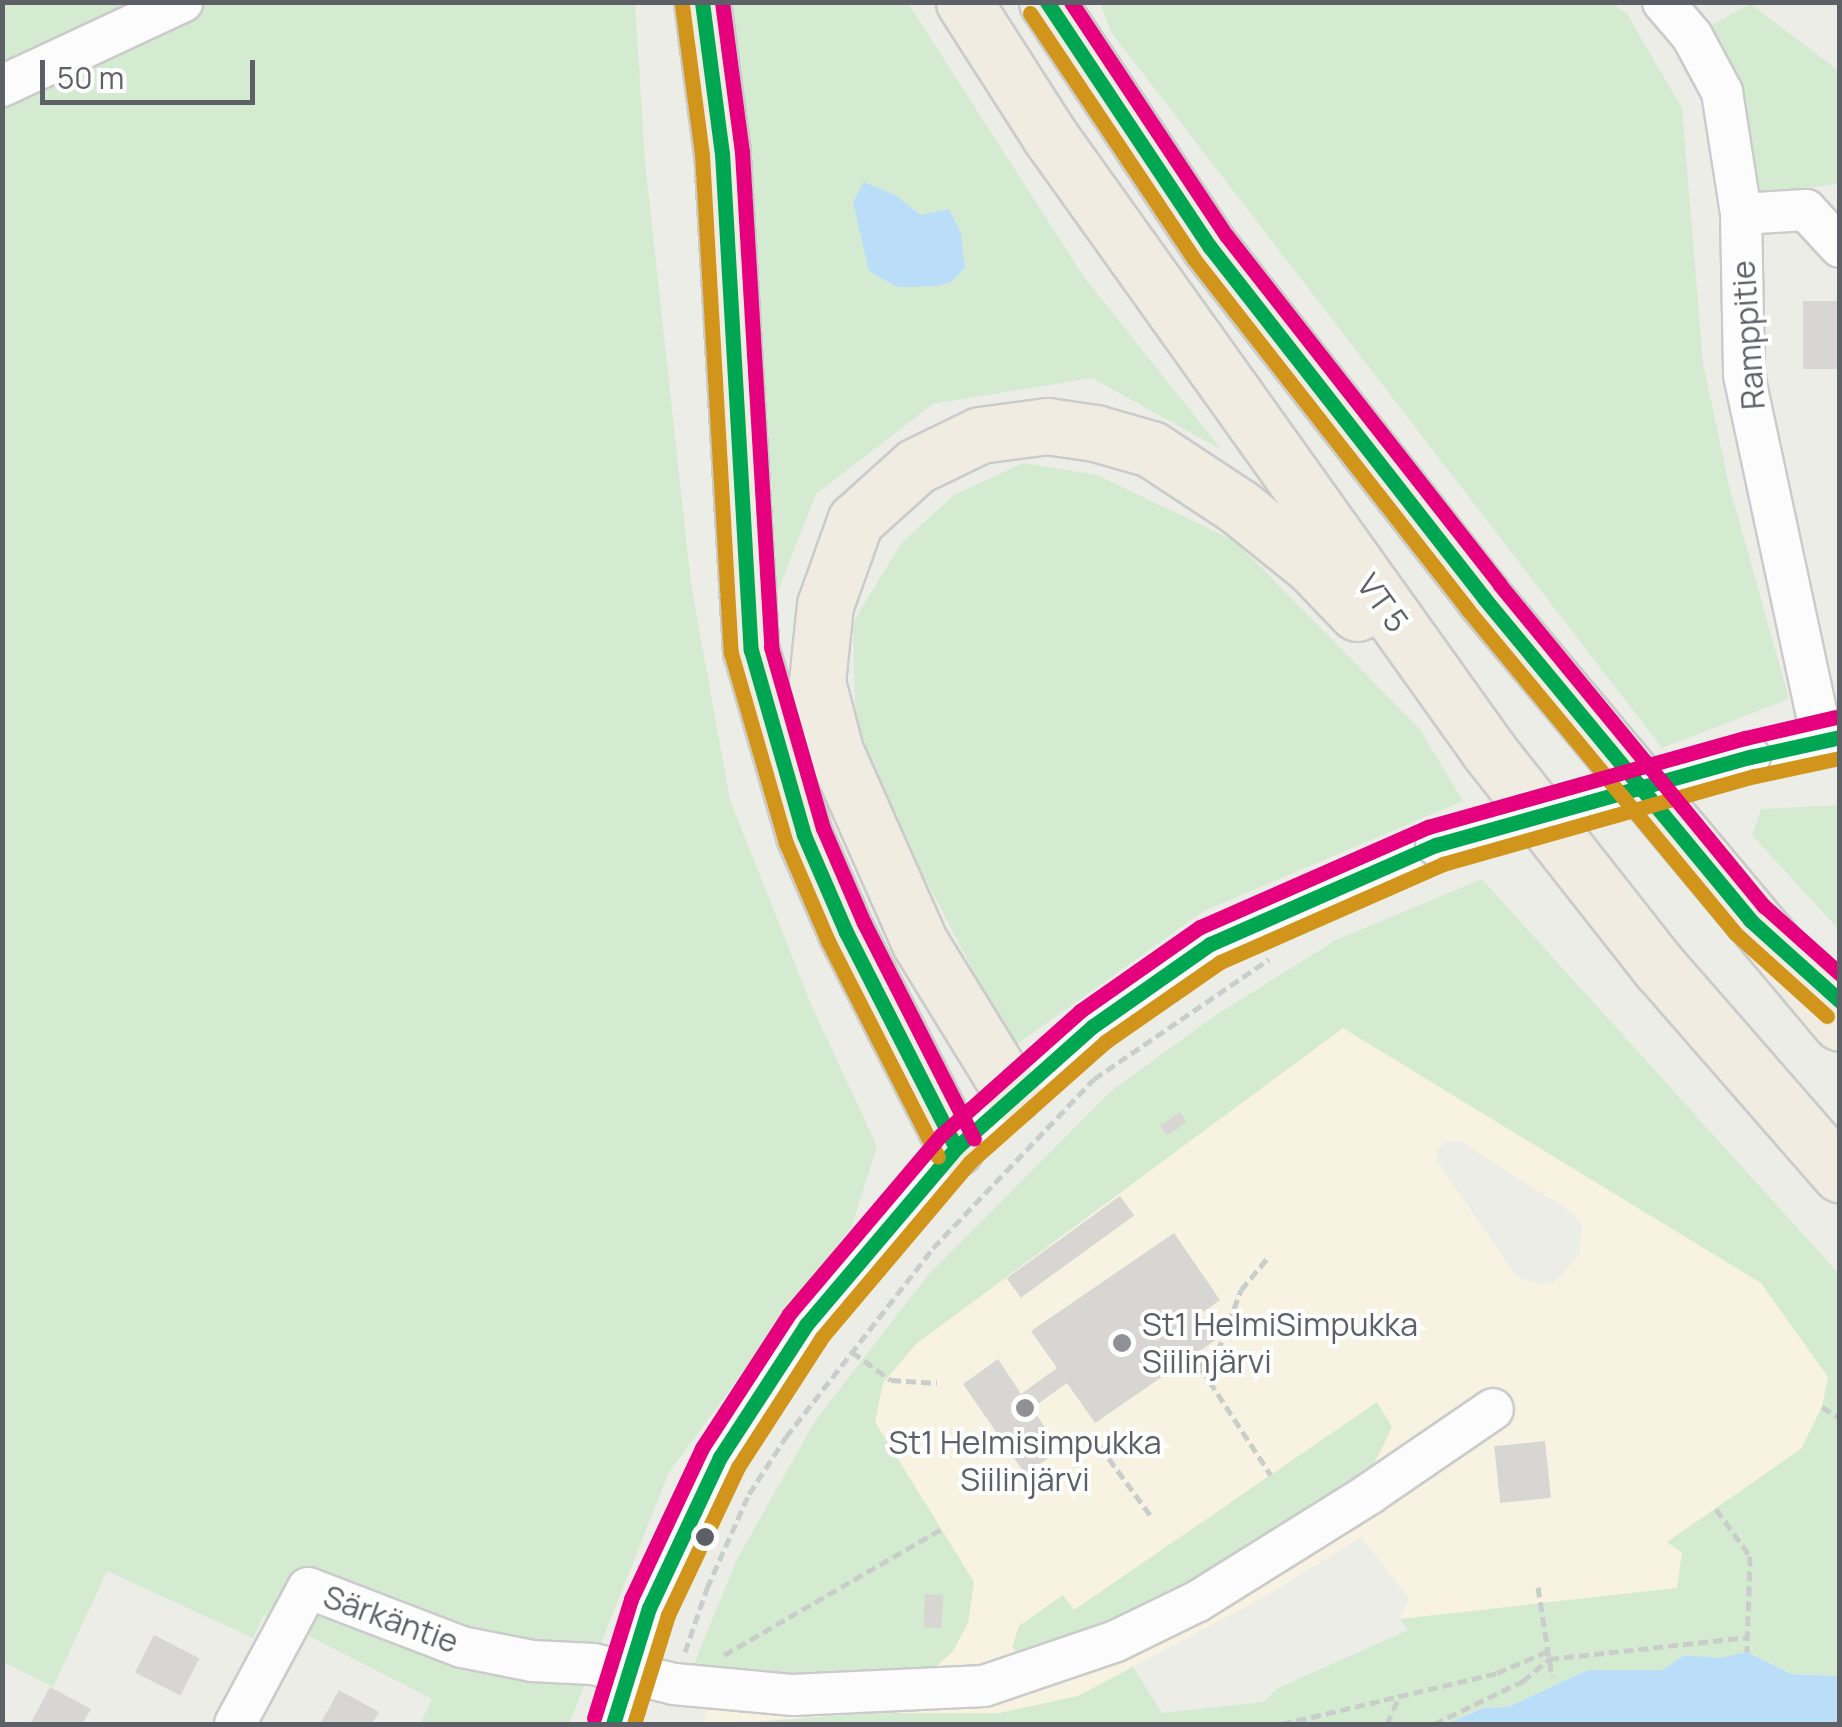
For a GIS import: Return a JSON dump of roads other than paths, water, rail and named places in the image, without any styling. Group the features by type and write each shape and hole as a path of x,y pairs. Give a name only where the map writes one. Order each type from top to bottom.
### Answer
{"highway":[{"path":"702,2 722,153 751,650 804,835 846,932 956,1148"},
{"name":"VT 5","path":"964,2 1049,135 1489,751 1660,968 1840,1174"},
{"path":"1047,2 1210,247 1484,598 1840,1023"},
{"path":"1013,1094 920,943 835,751 817,682 824,605 855,521 916,466 980,435 1047,426 1096,433 1151,449 1238,508 1312,566 1489,751"},
{"path":"1750,920 1840,1002"}],"street":[{"path":"2,86 110,40 182,2"},
{"name":"Ramppitie","path":"1663,2 1692,36 1722,92 1741,214 1744,376 1831,738"},
{"path":"1741,214 1806,210 1840,247"},
{"path":"613,1724 626,1670 648,1608 720,1457 806,1325 956,1148 1093,1026 1210,944 1436,845 1831,738"},
{"path":"626,1670 674,1684 793,1695 922,1692 984,1686 1040,1670 1116,1641 1198,1601 1370,1494 1493,1409"},
{"name":"Särkäntie","path":"236,1724 308,1588 462,1647 532,1661 626,1670"}],"water":[{"path":"864,182 895,195 921,215 949,209 961,233 965,268 951,282 936,286 897,287 869,271 853,202"},
{"path":"1747,1652 1791,1674 1839,1676 1839,1724 1446,1724 1483,1708 1508,1707 1588,1670 1662,1670 1685,1655 1719,1658"}],"place":[{"name":"St1 HelmiSimpukka Siilinjärvi","path":"1122,1343"},
{"name":"St1 Helmisimpukka Siilinjärvi","path":"1025,1408"}]}
